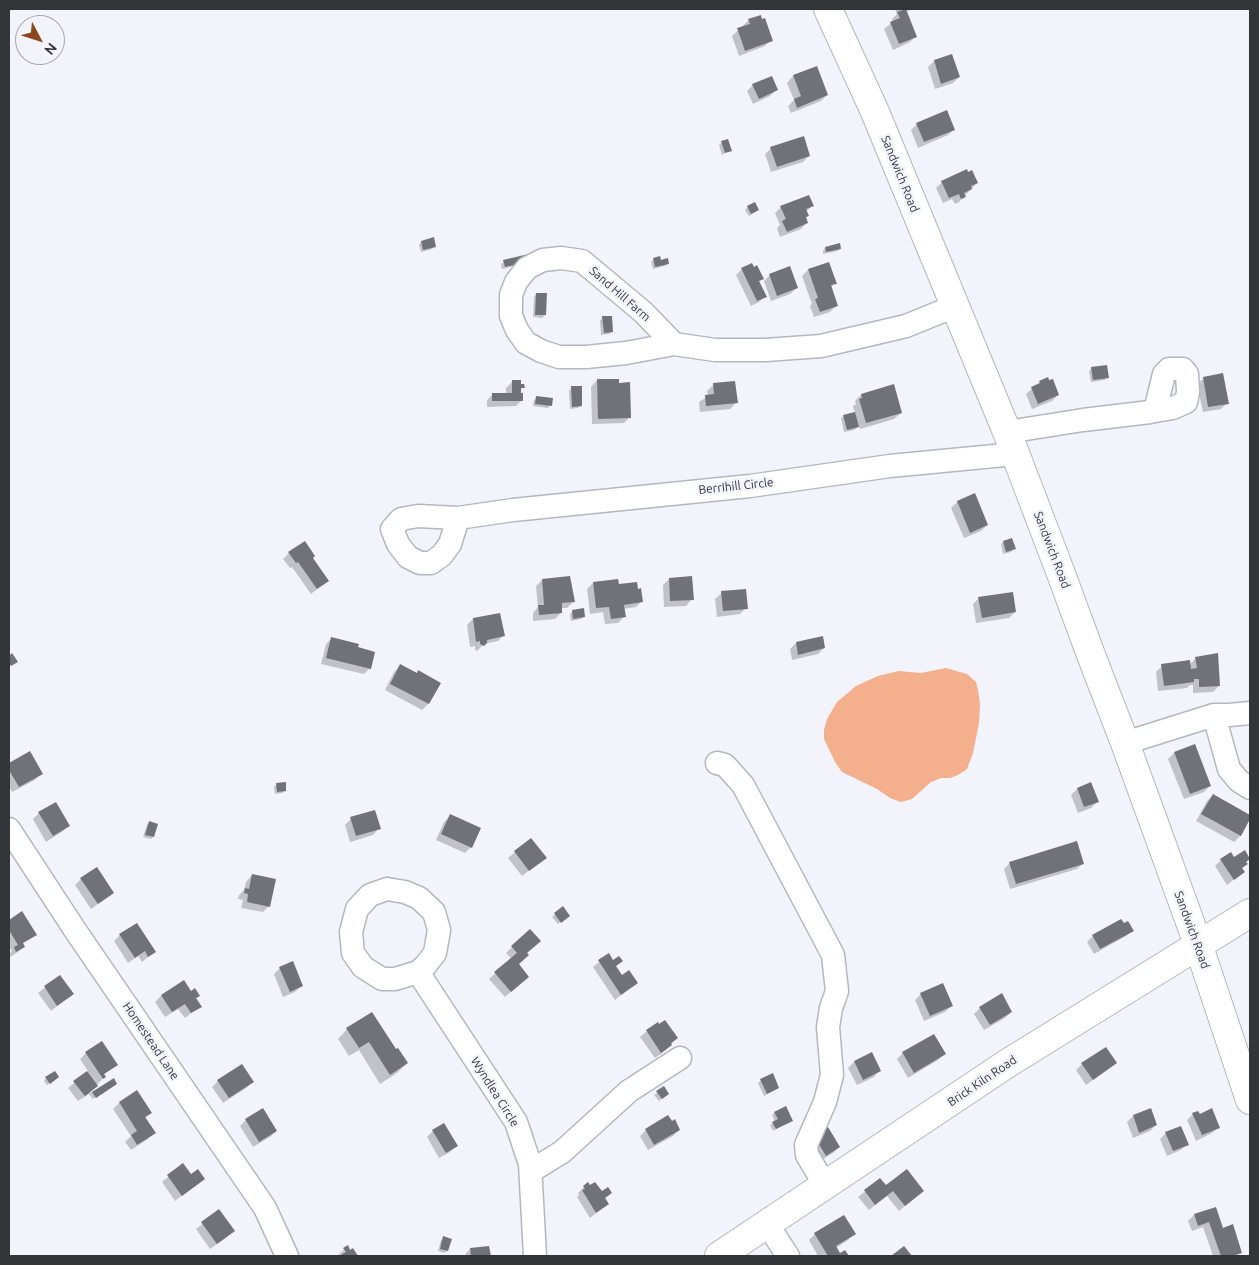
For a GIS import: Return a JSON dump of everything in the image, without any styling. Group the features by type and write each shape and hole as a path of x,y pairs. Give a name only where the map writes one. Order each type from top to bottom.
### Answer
{"main road":[{"name":"Sandwich Road","path":"828,9 875,112 1011,443 1125,743 1198,944 1250,1100"},
{"name":"Brick Kiln Road","path":"719,1256 1008,1062 1250,913"}],"street":[{"name":"Sand Hill Farm","path":"674,344 643,312 582,262 561,258 544,260 527,268 516,282 512,295 511,316 517,330 526,343 541,351 559,357 586,357 626,353 674,344 715,350 766,350 821,346 906,326 955,306"},
{"name":"BerrIhill Circle","path":"458,518 513,510 750,486 890,466 1011,443 1083,420 1155,411"},
{"path":"1125,743 1214,715 1250,713"},
{"path":"1214,715 1229,769 1239,781 1250,788"},
{"path":"717,763 725,765 744,785 833,955 837,991 831,1008 828,1027 832,1076 825,1102 806,1145 807,1155 825,1185"},
{"name":"Homestead Lane","path":"9,830 265,1208 287,1256"},
{"name":"Wyndlea Circle","path":"418,972 516,1122 530,1164 536,1256"},
{"path":"531,1171 562,1152 629,1091 680,1058"},
{"path":"767,1224 788,1256"}],"shaded area":[{"path":"946,668 967,674 976,682 978,690 980,704 979,723 973,753 967,769 950,778 941,778 931,782 912,799 901,802 842,772 824,739 827,719 837,702 856,686 878,676 899,671 921,673"}],"building":[{"path":"906,9 917,37 899,44 890,22 900,18 897,12"},
{"path":"761,15 762,19 765,18 773,41 745,51 737,28 750,24 748,19"},
{"path":"952,54 960,77 941,84 934,60"},
{"path":"817,66 828,95 797,108 794,99 801,96 793,75"},
{"path":"772,76 778,90 759,99 752,84"},
{"path":"947,110 955,130 924,142 916,123"},
{"path":"804,136 810,156 777,167 770,147"},
{"path":"728,139 732,151 725,153 721,141"},
{"path":"967,169 968,172 972,170 978,183 971,186 972,189 964,193 966,197 961,199 959,194 949,198 941,181"},
{"path":"809,195 814,206 806,209 809,216 806,217 808,223 787,232 782,221 786,219 780,206"},
{"path":"755,202 759,210 751,214 747,206"},
{"path":"434,237 436,247 423,250 421,241"},
{"path":"840,243 841,249 826,252 825,247"},
{"path":"533,253 535,260 505,267 503,260"},
{"path":"660,256 661,260 668,258 669,264 655,267 653,258"},
{"path":"829,262 837,284 831,285 838,306 820,312 815,299 818,298 808,269"},
{"path":"752,263 754,267 757,265 764,279 759,281 767,297 757,301 741,268"},
{"path":"790,266 798,288 777,296 769,274"},
{"path":"536,293 547,293 546,315 535,315"},
{"path":"602,316 612,316 613,332 604,333"},
{"path":"1107,365 1109,378 1093,380 1091,367"},
{"path":"1223,373 1229,404 1208,407 1203,377"},
{"path":"1048,377 1049,380 1053,379 1059,395 1038,404 1031,387"},
{"path":"597,379 619,379 619,383 630,382 631,418 598,419"},
{"path":"512,380 521,380 521,384 524,384 525,388 521,388 523,401 492,401 492,393 512,393"},
{"path":"735,381 738,403 706,406 705,395 714,394 713,383"},
{"path":"894,384 902,413 866,423 859,399 862,398 861,394"},
{"path":"571,386 582,386 582,406 572,407"},
{"path":"536,396 553,398 552,406 535,404"},
{"path":"855,412 859,427 847,430 843,415"},
{"path":"975,493 988,525 970,533 957,501"},
{"path":"1012,538 1016,549 1006,552 1003,541"},
{"path":"305,541 315,556 313,558 329,581 317,589 298,562 296,563 288,552"},
{"path":"570,576 575,602 562,603 562,613 539,615 538,605 544,605 542,579"},
{"path":"692,576 694,600 670,601 669,578"},
{"path":"618,579 619,584 637,582 638,589 641,588 643,602 624,605 626,617 611,619 609,607 596,608 593,582"},
{"path":"746,589 748,609 723,611 721,591"},
{"path":"1013,592 1016,612 982,618 978,597"},
{"path":"584,608 585,617 573,619 572,610"},
{"path":"500,613 505,636 487,640 484,646 480,644 480,641 476,642 473,618"},
{"path":"823,636 825,648 798,655 796,642"},
{"path":"331,637 359,644 358,647 375,652 371,669 326,658"},
{"path":"12,653 18,662 11,666 9,656"},
{"path":"1218,653 1220,686 1199,687 1199,679 1194,679 1194,682 1164,686 1161,664 1190,660 1191,669 1197,668 1195,657"},
{"path":"400,664 417,673 418,670 441,683 429,704 390,684"},
{"path":"1195,744 1211,786 1190,794 1174,752"},
{"path":"30,751 43,774 19,787 9,770 9,763"},
{"path":"286,782 286,791 277,792 276,783"},
{"path":"1091,782 1099,802 1084,807 1077,788"},
{"path":"1213,794 1250,815 1250,819 1241,836 1201,814"},
{"path":"56,802 70,826 53,836 38,812"},
{"path":"375,810 381,829 356,836 350,817"},
{"path":"450,814 481,828 472,848 441,834"},
{"path":"149,821 158,824 154,837 145,835"},
{"path":"531,838 547,858 529,871 514,851"},
{"path":"1077,841 1084,864 1016,884 1009,862"},
{"path":"1245,850 1250,859 1246,862 1248,864 1242,868 1245,872 1234,880 1220,859 1231,852 1234,857"},
{"path":"97,867 114,893 98,904 80,878"},
{"path":"252,874 276,879 270,907 247,902 248,894 244,893 245,888 249,889"},
{"path":"563,906 570,916 561,923 554,913"},
{"path":"22,911 37,935 23,943 25,947 16,952 14,947 18,945 9,930 9,920"},
{"path":"1121,919 1124,923 1128,921 1134,931 1100,949 1092,935"},
{"path":"137,923 156,952 148,957 145,951 135,958 119,934"},
{"path":"530,929 541,941 527,953 529,955 519,964 529,977 511,992 494,972 517,953 511,946"},
{"path":"609,953 613,960 619,956 623,961 616,966 622,975 629,970 638,983 621,995 598,960"},
{"path":"293,961 303,986 290,992 279,967"},
{"path":"60,975 74,994 57,1006 44,986"},
{"path":"184,980 191,991 195,988 200,996 196,998 202,1007 191,1013 185,1004 172,1012 161,995"},
{"path":"943,983 953,1006 930,1016 920,993"},
{"path":"1002,993 1012,1012 990,1025 979,1007"},
{"path":"372,1012 396,1049 398,1048 408,1063 390,1075 369,1042 359,1048 346,1028"},
{"path":"665,1020 678,1038 661,1053 646,1030"},
{"path":"934,1034 946,1054 914,1073 902,1052"},
{"path":"102,1041 118,1065 104,1074 106,1077 103,1079 85,1052"},
{"path":"1106,1047 1117,1063 1093,1080 1081,1063"},
{"path":"872,1052 881,1071 863,1080 854,1061"},
{"path":"242,1064 254,1082 229,1098 217,1080"},
{"path":"55,1071 59,1077 50,1084 45,1077"},
{"path":"87,1071 98,1086 85,1096 73,1081"},
{"path":"773,1073 779,1088 767,1094 760,1079"},
{"path":"114,1078 117,1084 96,1098 92,1092"},
{"path":"664,1086 669,1094 662,1099 656,1091"},
{"path":"137,1090 152,1113 145,1117 156,1133 137,1145 131,1135 137,1131 119,1102"},
{"path":"786,1106 793,1121 776,1129 772,1122 778,1119 774,1112"},
{"path":"263,1108 277,1131 259,1142 245,1119"},
{"path":"1151,1108 1157,1125 1139,1133 1133,1115"},
{"path":"1212,1108 1220,1128 1202,1135 1192,1113 1198,1111 1200,1114"},
{"path":"668,1115 672,1121 675,1119 680,1130 654,1145 645,1129"},
{"path":"444,1123 458,1146 446,1153 432,1130"},
{"path":"1181,1126 1189,1145 1173,1151 1165,1132"},
{"path":"828,1127 840,1147 826,1156 814,1136"},
{"path":"183,1163 191,1174 198,1169 205,1179 182,1196 167,1175"},
{"path":"907,1169 924,1191 905,1206 893,1191 875,1205 864,1190 880,1178 886,1185"},
{"path":"588,1182 590,1185 595,1182 602,1191 608,1187 612,1193 605,1198 609,1204 596,1213 582,1190 585,1189 583,1186"},
{"path":"1216,1207 1223,1228 1233,1224 1242,1253 1221,1256 1209,1222 1198,1226 1194,1214"},
{"path":"219,1209 235,1231 217,1244 201,1222"},
{"path":"844,1215 856,1234 836,1246 840,1253 845,1250 849,1256 828,1256 814,1233"},
{"path":"443,1236 452,1239 448,1251 440,1249"},
{"path":"348,1245 350,1250 353,1248 358,1256 339,1256 346,1252 343,1248"},
{"path":"489,1246 491,1256 471,1256 470,1248"},
{"path":"904,1246 912,1256 891,1256"}]}
